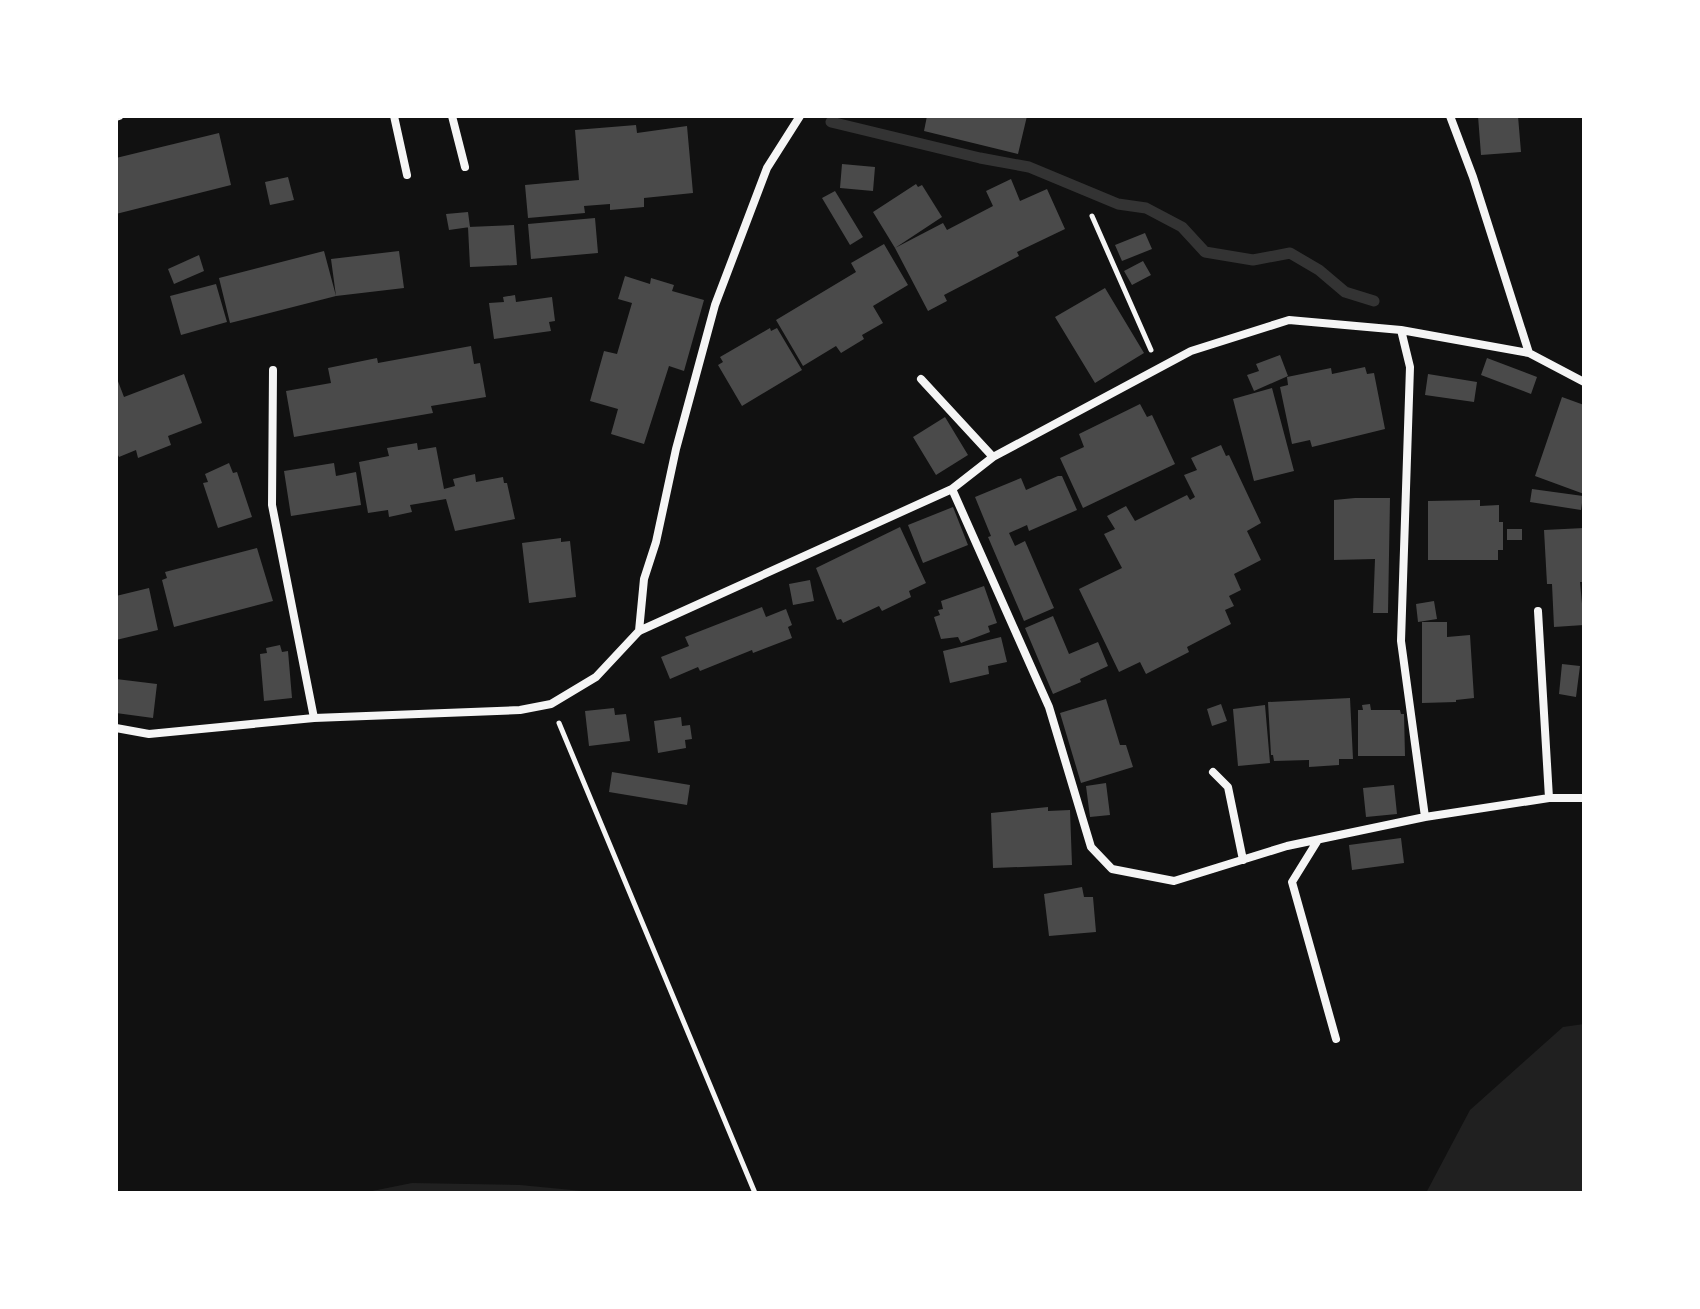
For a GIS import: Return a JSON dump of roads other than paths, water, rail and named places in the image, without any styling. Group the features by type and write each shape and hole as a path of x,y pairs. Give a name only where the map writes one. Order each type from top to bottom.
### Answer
{"street":[{"path":"394,116 407,175"},
{"path":"452,116 465,167"},
{"path":"639,631 644,579 715,305 767,168 800,116"},
{"path":"1450,116 1473,177 1529,353"},
{"path":"116,728 149,734 314,718 520,710 551,704 596,677 639,631 952,489 993,457 1191,351 1289,320 1401,330 1529,353 1584,382"},
{"path":"1401,330 1410,367 1401,641 1425,817"},
{"path":"273,370 272,505 314,718"},
{"path":"921,379 993,457"},
{"path":"952,489 1049,707 1091,847 1112,869 1174,881 1287,846 1425,817 1549,798 1584,798"},
{"path":"1538,611 1549,798"},
{"path":"1213,772 1228,787 1243,860"},
{"path":"1318,840 1292,882 1336,1039"}],"waterway":[{"path":"831,122 1029,167 1118,204 1146,208 1182,227 1205,252 1253,260 1290,253 1319,270 1345,292 1374,301"}]}
